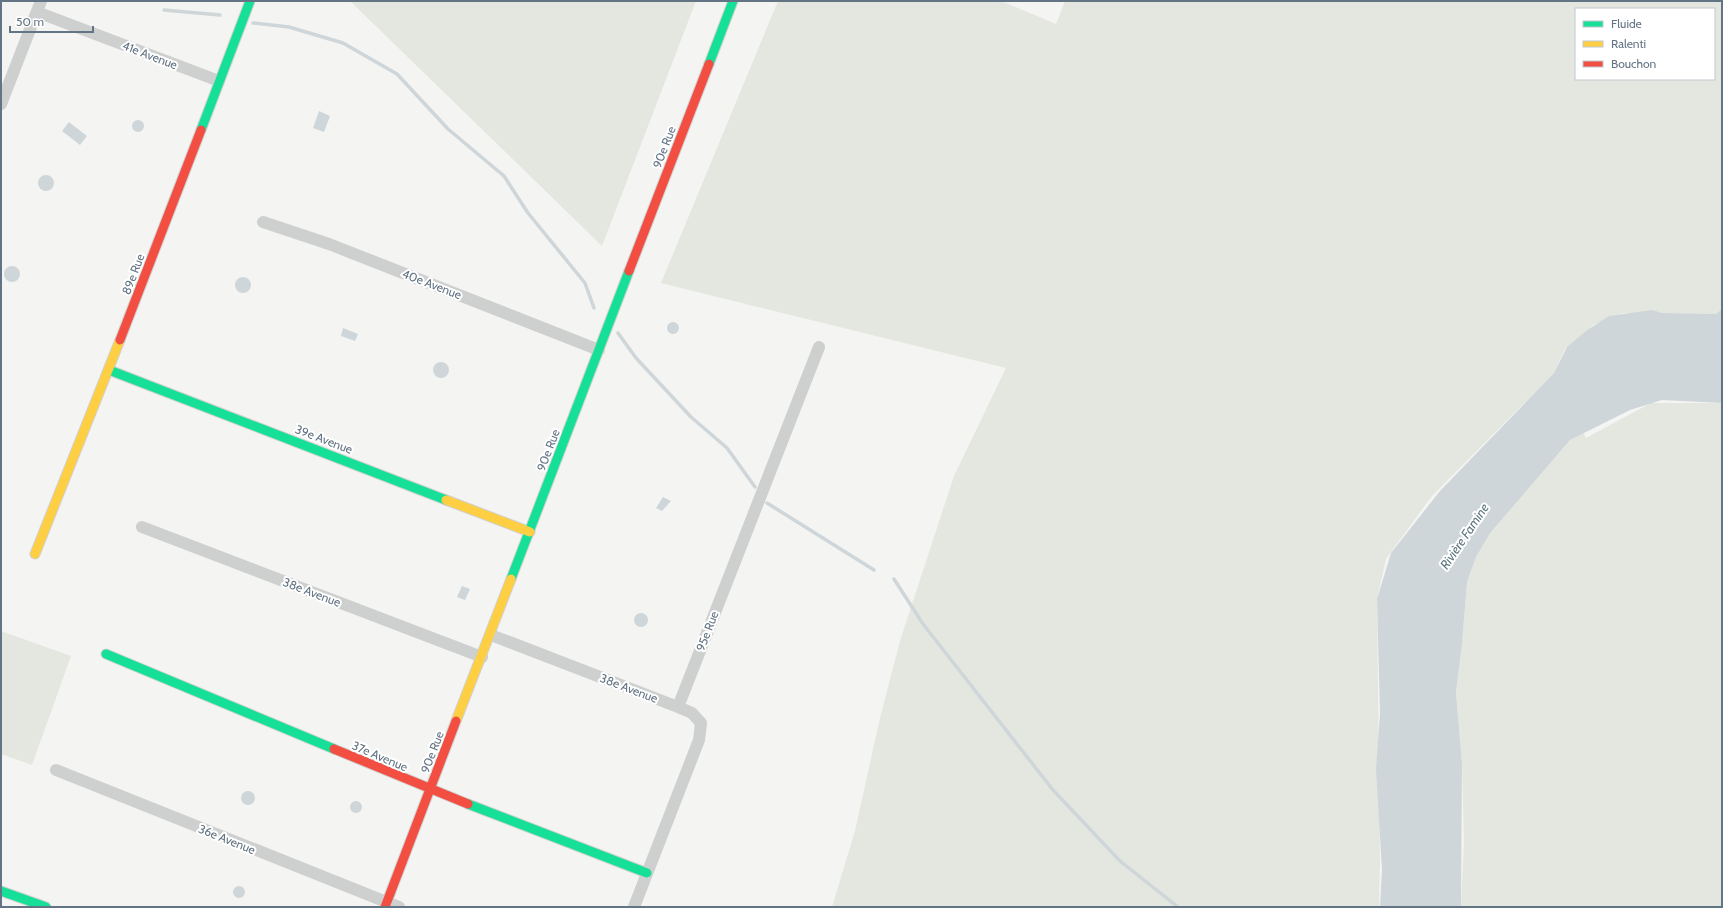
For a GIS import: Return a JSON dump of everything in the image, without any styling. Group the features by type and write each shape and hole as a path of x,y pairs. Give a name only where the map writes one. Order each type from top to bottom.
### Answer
{"street":[{"name":"89e Rue","path":"36,554 109,370 250,1"},
{"name":"90e Rue","path":"386,905 733,1"},
{"name":"41e Avenue","path":"39,7 219,81"},
{"path":"1,104 39,7"},
{"name":"40e Avenue","path":"263,222 336,247 599,350"},
{"name":"95e Rue","path":"678,706 819,346"},
{"name":"39e Avenue","path":"109,370 530,532"},
{"name":"38e Avenue","path":"142,527 482,657"},
{"name":"38e Avenue","path":"491,634 678,706"},
{"name":"37e Avenue","path":"106,654 430,790 648,873"},
{"path":"634,907 699,740 701,723 692,713 678,706"},
{"name":"36e Avenue","path":"56,770 386,905 399,907"},
{"path":"1,891 46,907"}],"shaded area":[{"path":"350,1 696,1 602,246"},
{"path":"778,1 1001,1 1056,24 1065,1 1722,1 1722,309 1716,314 1623,313 1593,325 1565,349 1554,373 1431,497 1386,559 1377,599 1380,860 1379,907 832,907 855,831 880,718 900,641 954,476 1006,368 661,283"},
{"path":"1651,403 1722,403 1722,907 1461,907 1464,842 1462,764 1456,692 1467,582 1476,557 1489,533 1570,440 1583,431 1586,438"},
{"path":"1,631 71,656 32,765 1,754"}],"water":[{"path":"319,111 330,116 324,132 313,128"},
{"path":"140,120 143,121 143,131 136,132 133,131 132,124 133,121"},
{"path":"69,122 87,136 80,145 62,131"},
{"path":"46,175 53,180 54,183 49,190 46,191 39,186 38,183 43,176"},
{"path":"12,266 19,271 20,274 15,281 12,282 5,277 4,274 9,267"},
{"path":"240,277 246,277 251,282 249,291 246,293 240,293 235,288 235,282"},
{"name":"Rivière Famine","path":"1722,309 1722,403 1662,400 1630,410 1570,440 1490,533 1476,557 1467,582 1456,692 1462,764 1461,907 1380,907 1382,870 1376,769 1380,714 1377,599 1391,553 1440,491 1554,373 1567,347 1587,330 1609,316 1652,310 1662,313 1716,314"},
{"path":"671,322 675,322 679,328 675,334 671,334 667,330 667,326"},
{"path":"343,328 358,334 355,341 341,336"},
{"path":"441,362 448,367 449,370 444,377 441,378 434,373 433,370 438,363"},
{"path":"663,497 671,501 662,511 656,508"},
{"path":"462,586 470,589 465,600 457,597"},
{"path":"638,613 644,613 648,617 648,623 644,627 638,627 634,623 634,617"},
{"path":"248,791 253,793 255,798 253,803 248,805 243,803 241,798 243,793"},
{"path":"354,801 358,801 362,807 358,813 354,813 350,809 350,805"},
{"path":"241,886 244,887 244,897 237,898 234,897 233,890 234,887"}],"waterway":[{"path":"164,10 220,15"},
{"path":"253,23 289,27 343,43 397,74 448,129 504,176 528,213 585,283 594,308"},
{"path":"618,333 636,358 691,417 727,448 755,487"},
{"path":"767,503 874,570"},
{"path":"894,579 923,624 1053,790 1120,861 1178,907"}],"traffic: fast":[{"path":"201,130 250,1"},
{"path":"709,64 733,1"},
{"path":"511,579 629,271"},
{"path":"109,370 446,500"},
{"path":"106,654 334,749"},
{"path":"468,804 647,873"},
{"path":"1,891 46,907"}],"traffic: slow":[{"path":"35,554 120,340"},
{"path":"446,500 530,532"},
{"path":"456,721 511,579"}],"traffic: jam":[{"path":"629,271 709,64"},
{"path":"120,340 201,130"},
{"path":"385,907 456,721"},
{"path":"334,749 468,804"}]}
